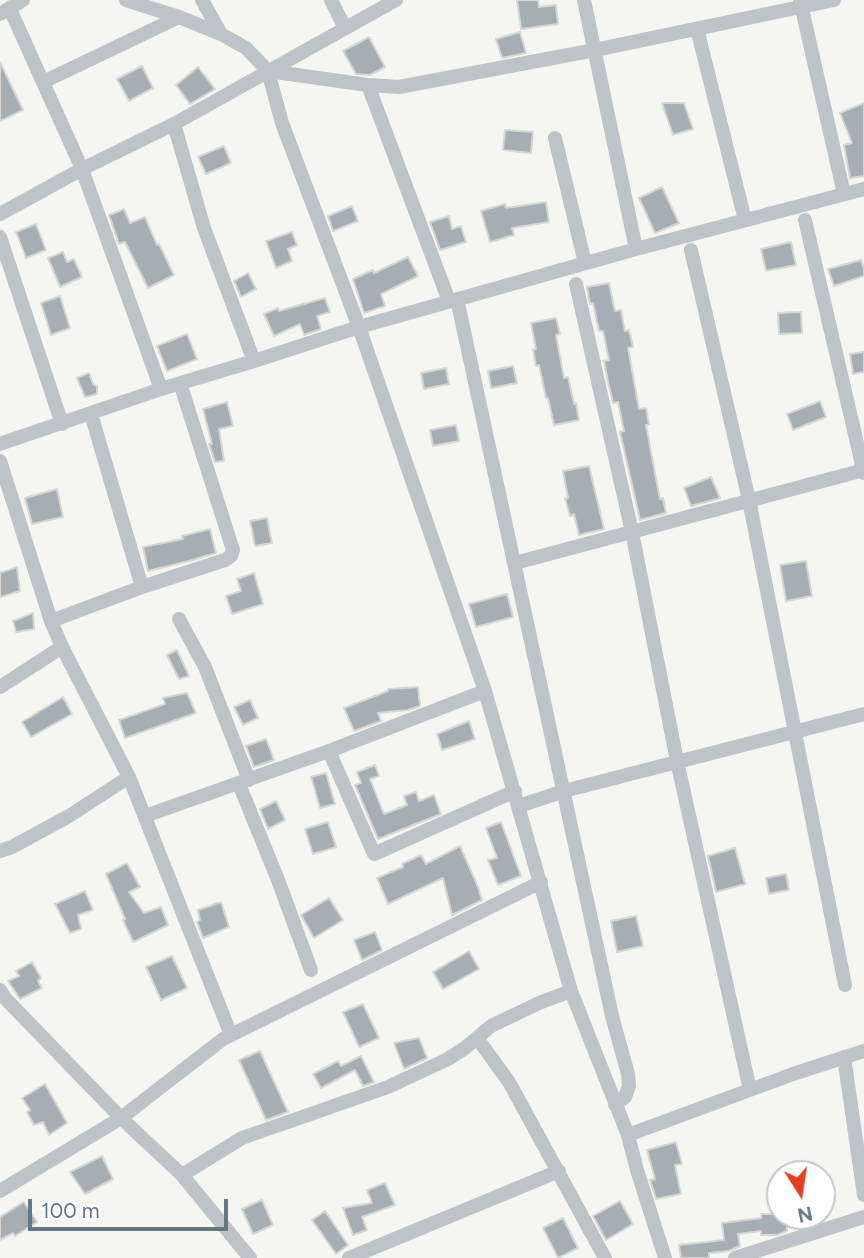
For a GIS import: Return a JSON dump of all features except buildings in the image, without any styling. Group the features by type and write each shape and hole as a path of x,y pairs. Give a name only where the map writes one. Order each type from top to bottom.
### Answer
{"street":[{"path":"23,0 5,12 43,82 82,169 161,389"},
{"path":"126,0 221,34 246,48 268,71 282,123 359,327 485,691 572,991 628,1135 665,1258"},
{"path":"202,0 221,34"},
{"path":"331,0 345,28"},
{"path":"0,214 82,169 174,124 396,0"},
{"path":"584,0 636,249"},
{"path":"268,71 399,87 697,29 801,3 834,0"},
{"path":"801,3 844,194"},
{"path":"43,82 178,17"},
{"path":"697,29 745,220"},
{"path":"368,85 453,300 515,563 612,1016 628,1074 629,1086 625,1097 615,1105"},
{"path":"174,124 204,228 254,361"},
{"path":"555,138 584,263"},
{"path":"0,444 161,389 359,327 584,263 864,189"},
{"path":"515,563 864,471 805,220"},
{"path":"0,237 62,424"},
{"path":"691,250 749,500 845,985"},
{"path":"576,284 632,532 677,761 750,1090"},
{"path":"51,621 231,556 233,550 180,383"},
{"path":"91,414 142,587"},
{"path":"0,461 51,621 129,777 231,1035"},
{"path":"179,619 205,667 311,970"},
{"path":"0,687 62,647"},
{"path":"145,816 329,751 485,691"},
{"path":"519,806 564,791 864,714"},
{"path":"329,751 374,854 514,791"},
{"path":"0,851 69,816 129,777"},
{"path":"0,1191 121,1118 223,1039 541,882"},
{"path":"0,990 121,1118 182,1175 250,1258"},
{"path":"182,1175 242,1138 388,1087 448,1059 491,1026 572,991"},
{"path":"477,1038 509,1082 605,1258"},
{"path":"628,1135 864,1051"},
{"path":"844,1057 864,1195"},
{"path":"349,1258 559,1171"},
{"path":"735,1258 864,1217"}]}
